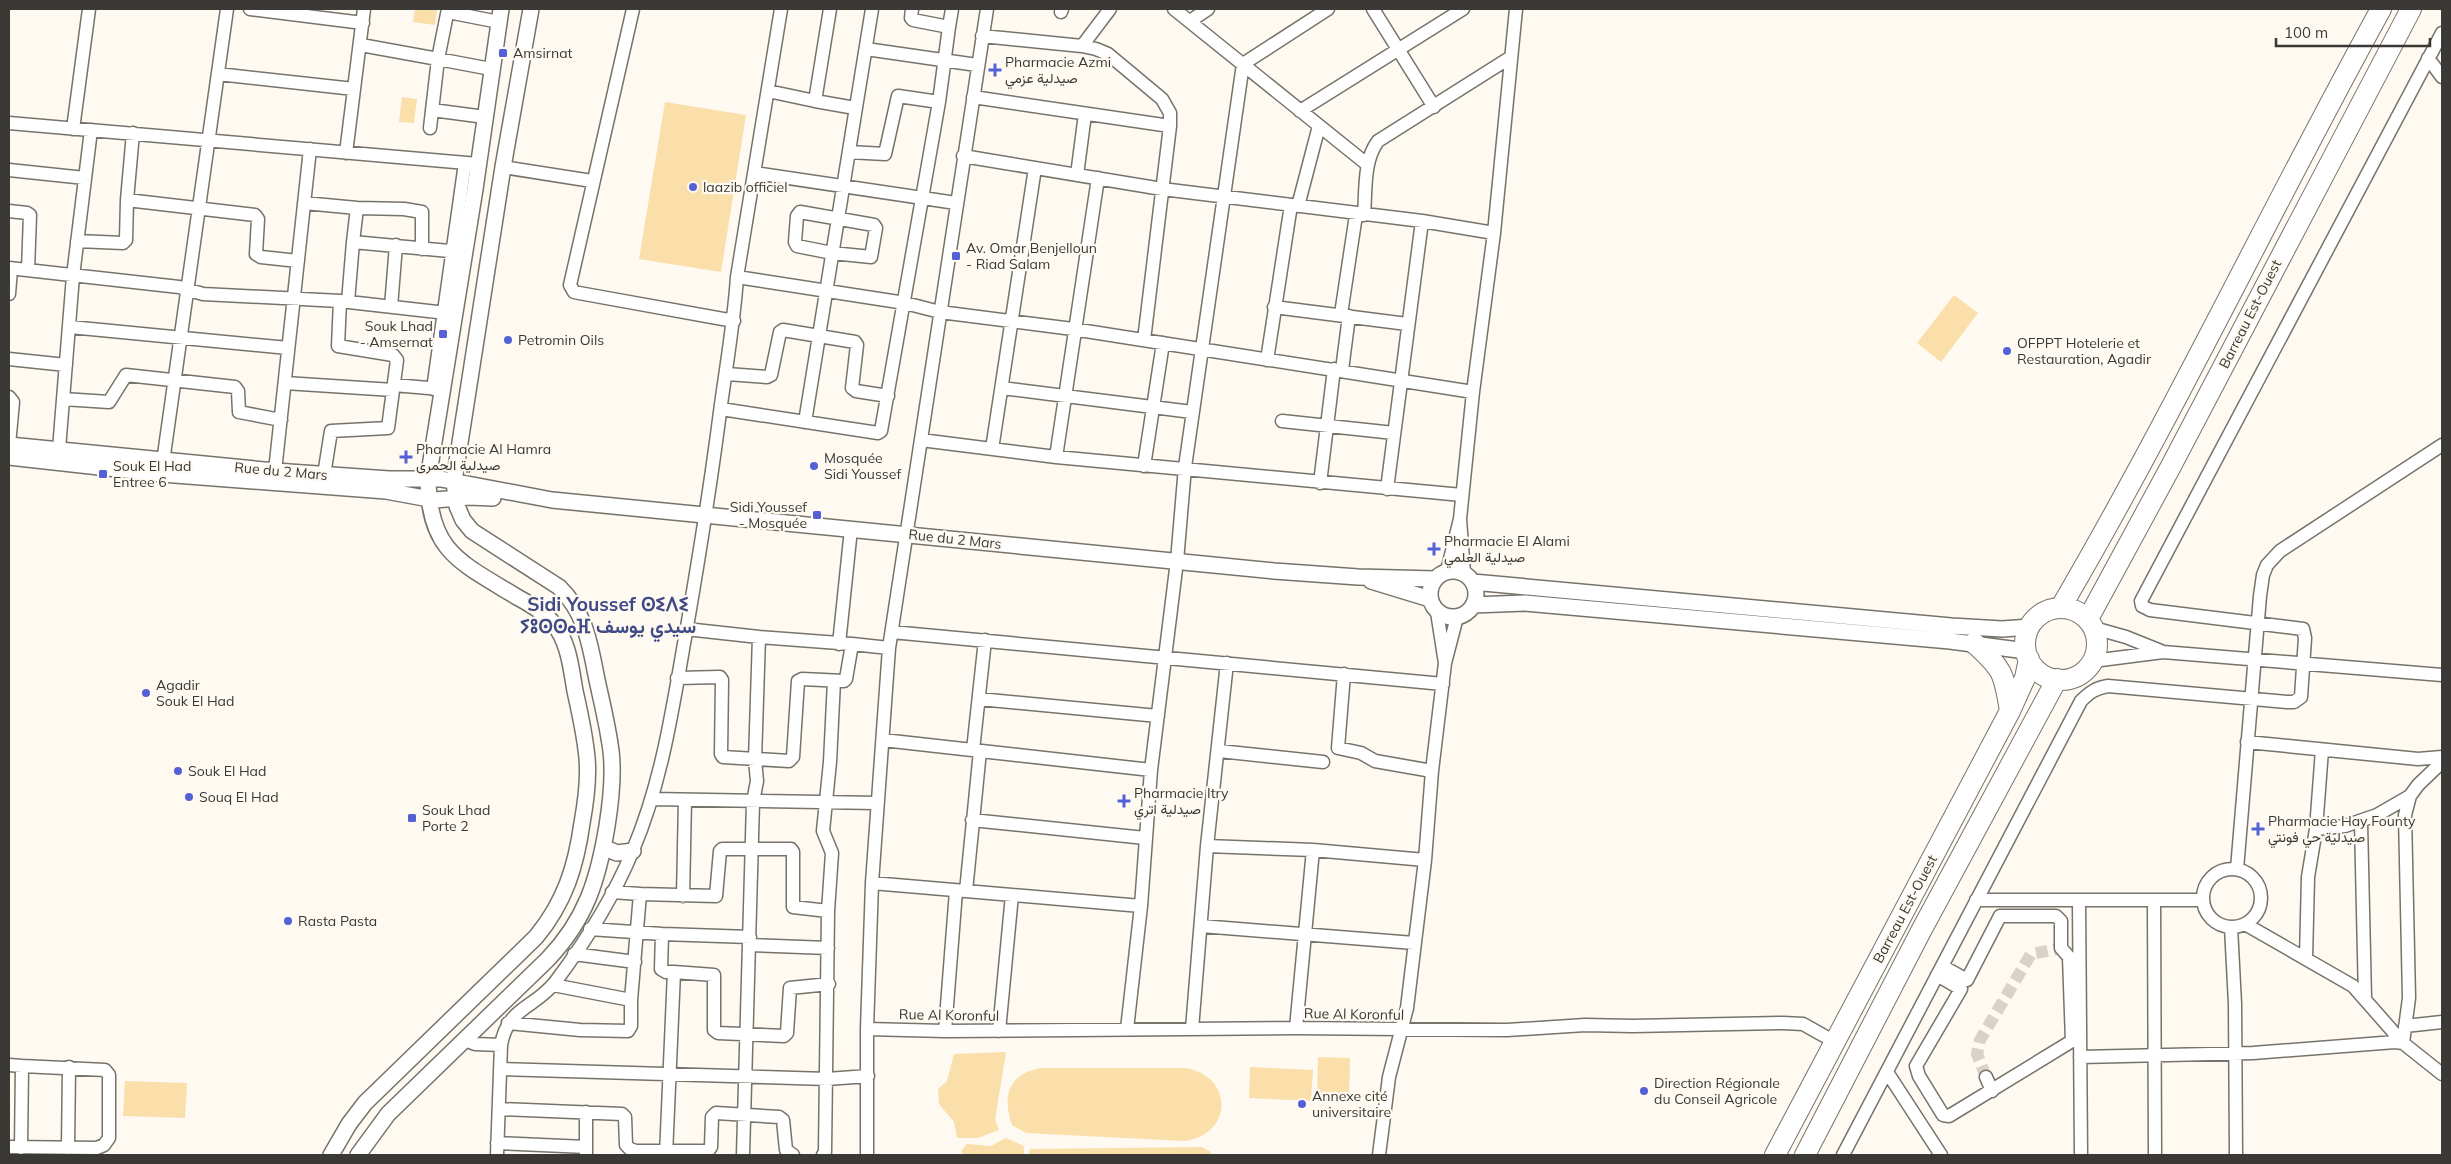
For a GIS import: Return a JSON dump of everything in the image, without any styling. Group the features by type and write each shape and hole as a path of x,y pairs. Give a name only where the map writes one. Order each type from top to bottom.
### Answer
{"main road":[{"name":"Barreau Est-Ouest","path":"2061,607 2094,550 2308,143 2381,9"},
{"name":"Barreau Est-Ouest","path":"2091,624 2411,9"},
{"path":"2061,607 2080,612 2091,624 2097,650 2093,661 2078,676 2057,680 2040,673 2027,655 2026,637 2030,627 2043,612 2061,607"},
{"path":"1974,643 2001,670 2007,687 2010,711"},
{"name":"Barreau Est-Ouest","path":"1775,1155 2010,711 2025,678 2027,655"},
{"name":"Barreau Est-Ouest","path":"1805,1155 1921,931 2057,680"}],"street":[{"path":"73,129 89,9"},
{"path":"162,467 227,9"},
{"path":"250,9 362,23"},
{"path":"346,153 364,9"},
{"path":"358,1155 388,1114 548,959 567,937 588,900 598,872 612,790 611,751 588,635 583,620 575,606 559,587 472,531 463,520 455,499 454,481 503,167 531,9"},
{"path":"633,9 570,283 574,292 734,321"},
{"path":"586,1112 586,1151 497,1149 501,1045 508,1024 518,1011 553,986 612,892 633,851 652,799 664,756 707,515 720,409 734,321 738,277 781,9"},
{"path":"815,101 830,9"},
{"path":"804,422 872,9"},
{"path":"912,9 911,18 913,20 949,27"},
{"path":"720,409 878,433 881,431 939,102 952,9"},
{"path":"867,1155 867,1029 872,883 889,648 987,9"},
{"path":"1082,46 1110,9"},
{"path":"1174,9 1368,165"},
{"path":"1190,21 1208,9"},
{"path":"1127,1029 1141,906 1151,770 1166,656 1185,468 1243,64 1328,9"},
{"path":"1373,9 1434,107"},
{"path":"1300,111 1463,9"},
{"path":"1434,605 1448,617 1458,617 1467,613 1474,605 1476,590 1469,578 1460,519 1473,392 1494,233 1516,9"},
{"path":"331,1155 349,1124 374,1094 545,926 559,904 570,880 577,855 587,786 586,746 567,651 562,635 542,613 462,563 450,552 435,529 428,499 428,478 438,389 449,313 472,164 485,117 500,15 448,10 438,59 430,128"},
{"path":"1843,1155 2082,701 2092,690 2108,686 2287,702 2298,700 2302,694 2305,634 2303,629 2150,610 2142,606 2141,601 2442,33"},
{"path":"982,36 1096,49 1108,54 1162,100 1170,113 1144,340"},
{"path":"361,45 491,69"},
{"path":"866,49 977,65"},
{"path":"1320,483 1326,425 1338,369 1360,215 1368,165 1373,148 1384,136 1434,107 1511,57"},
{"path":"2428,58 2442,77"},
{"path":"218,74 354,89"},
{"path":"768,91 855,108"},
{"path":"849,152 886,154 898,96 939,102"},
{"path":"973,97 1170,126"},
{"path":"432,110 485,117"},
{"path":"1076,174 1085,114"},
{"path":"9,123 472,164"},
{"path":"1267,360 1274,307 1294,205 1319,126"},
{"path":"59,449 73,276 91,130"},
{"path":"77,241 123,243 126,240 133,134"},
{"path":"275,472 310,149"},
{"path":"963,156 1162,189 1223,195 1360,215 1422,221 1494,233"},
{"path":"503,167 592,181"},
{"path":"992,449 1035,168"},
{"path":"9,170 85,178"},
{"path":"755,173 956,203"},
{"path":"1056,457 1098,178"},
{"path":"128,200 255,214 258,219 256,254 261,257 298,261"},
{"path":"304,203 356,208 404,209 422,212 422,249"},
{"path":"324,475 331,430 387,429 393,388 396,360 394,356 338,346 356,208"},
{"path":"9,211 27,213 30,216 28,270"},
{"path":"800,212 874,225 876,228 870,257 832,253 795,244 797,216 800,212"},
{"path":"1387,489 1407,324 1422,221"},
{"path":"353,242 396,244 422,249 459,252"},
{"path":"391,307 396,244"},
{"path":"9,294 10,268 188,289 203,294 344,302 449,313"},
{"path":"738,277 905,303 940,312 1074,329 1201,351 1338,369 1473,392"},
{"path":"1274,307 1407,324"},
{"path":"70,327 180,336 288,348"},
{"path":"727,374 769,377 771,376 781,330 819,334 856,343 851,386 856,391 888,396"},
{"path":"1144,466 1163,343"},
{"path":"9,359 66,365"},
{"path":"63,400 109,402 126,375 174,379 235,387 238,391 239,412 281,420"},
{"path":"285,383 438,389"},
{"path":"1002,388 1192,412"},
{"path":"9,397 13,402 9,445"},
{"path":"1282,421 1394,433"},
{"path":"921,440 1144,466 1185,468 1320,483 1462,495"},
{"name":"Rue du 2 Mars","path":"9,445 59,449 162,467 386,491 428,499 476,497 523,501 552,500"},
{"path":"2237,869 2254,660 2263,575 2267,565 2280,551 2442,445"},
{"name":"Rue du 2 Mars","path":"9,457 402,480 428,478 454,481 552,500 1176,561 1358,577 1441,575"},
{"path":"1445,664 1430,588 1441,575 1460,519"},
{"path":"839,644 850,529"},
{"path":"1441,575 1456,570 1469,578 1951,626 2030,627"},
{"name":"Rue du 2 Mars","path":"1358,577 1434,605"},
{"path":"1474,605 1525,603 1974,643 2027,655"},
{"path":"1380,1155 1389,1077 1407,1008 1425,860 1432,770 1445,664 1458,617"},
{"path":"2091,624 2163,652"},
{"path":"686,629 889,648"},
{"path":"892,632 1166,656 1443,684"},
{"path":"743,1155 753,802 757,781 755,760 758,637"},
{"path":"945,1032 961,891 972,820 979,699 985,640"},
{"path":"677,678 721,678 723,682 721,754 726,758 755,760 792,759 798,682 802,679 844,681 848,676 852,644"},
{"path":"2093,661 2163,652 2304,665 2442,674"},
{"path":"1192,1029 1207,846 1219,751 1227,663"},
{"path":"1344,674 1338,748 1355,751 1375,762 1432,770"},
{"path":"823,1155 825,1152 829,984 828,910 832,853 823,831 824,801 830,762 834,681"},
{"path":"979,699 1158,716"},
{"path":"883,740 1151,770"},
{"path":"2247,742 2418,759 2442,757"},
{"path":"2306,958 2308,876 2316,829 2322,750"},
{"path":"1219,751 1323,762"},
{"path":"2403,1043 2409,998 2405,816 2410,796 2418,785 2442,762"},
{"path":"2316,829 2361,822 2410,796"},
{"path":"652,799 753,802 824,801 877,804"},
{"path":"683,896 685,800"},
{"path":"972,820 1145,838"},
{"path":"2361,822 2365,999"},
{"path":"1207,846 1314,850 1425,860"},
{"path":"603,847 617,853 633,851"},
{"path":"612,892 716,896 720,850 753,848 791,849 793,852 793,907 828,910"},
{"path":"1296,1028 1314,850"},
{"path":"2228,869 2237,869 2253,877 2261,894 2258,911 2245,924 2231,927 2221,925 2212,919 2206,911 2203,900 2207,884 2212,876 2228,869"},
{"path":"872,883 1141,906"},
{"path":"508,1024 626,1032 631,1026 631,1000 640,894"},
{"path":"999,1031 1012,895"},
{"path":"1976,900 2203,900"},
{"path":"2079,901 2081,1155"},
{"path":"2154,901 2154,1155"},
{"path":"2000,916 2056,916 2061,921 2059,949 2069,957 2072,1041 1949,1116 1944,1115 1916,1071 1916,1062 1964,984 2000,916"},
{"path":"2245,924 2353,986 2403,1043 2442,1074"},
{"path":"1201,926 1414,943"},
{"path":"2231,927 2236,1053 2236,1155"},
{"path":"590,929 828,948"},
{"path":"662,934 663,971 714,975 714,1030 718,1033 786,1035 790,988 829,984"},
{"path":"574,954 635,962"},
{"path":"1940,971 1964,984"},
{"path":"666,1153 674,972"},
{"path":"553,986 631,1000"},
{"path":"2404,1026 2442,1022"},
{"name":"Rue Al Koronful","path":"867,1029 945,1032 1296,1028 1401,1031 1507,1030 1585,1025 1802,1024 1835,1042"},
{"path":"465,1040 475,1044 501,1045"},
{"path":"2080,1057 2236,1053 2403,1043"},
{"path":"9,1065 101,1068 109,1075 108,1138 97,1152 68,1148 52,1152 15,1148 22,1106 22,1066"},
{"path":"68,1148 69,1067"},
{"path":"500,1069 826,1079 868,1076"},
{"path":"1886,1072 1941,1155"},
{"path":"1986,1077 1992,1091"},
{"path":"9,1105 22,1106"},
{"path":"499,1109 623,1115 626,1145 630,1149 666,1153 708,1151 711,1147 712,1117 714,1114 743,1114 782,1118 786,1150 793,1155"}],"shaded area":[{"path":"415,9 437,9 435,25 413,22"},
{"path":"402,97 417,99 414,123 399,122"},
{"name":"laazib officiel","path":"665,102 746,115 721,272 639,259"},
{"path":"1954,295 1978,313 1941,362 1917,343"},
{"path":"1006,1052 995,1120 999,1130 978,1138 957,1138 954,1122 939,1104 938,1089 947,1081 954,1054"},
{"path":"1318,1057 1350,1058 1349,1102 1317,1101"},
{"path":"1250,1067 1313,1070 1311,1101 1249,1098"},
{"path":"1041,1068 1186,1068 1202,1073 1213,1082 1219,1093 1222,1105 1219,1117 1212,1128 1201,1136 1185,1141 1026,1133 1012,1125 1008,1096 1010,1088 1021,1075"},
{"path":"125,1081 187,1083 185,1118 123,1116"},
{"path":"1006,1138 1024,1146 1024,1155 963,1155 961,1151 967,1144 991,1146"},
{"path":"1202,1147 1211,1152 1211,1155 1028,1155 1030,1149"}],"tunnel":[{"path":"1986,1077 1977,1054 1980,1040 2031,954 2057,949"}],"place":[{"name":"Amsirnat","path":"503,53"},
{"name":"Pharmacie Azmi صيدلية عزمي","path":"995,70"},
{"name":"laazib officiel","path":"693,187"},
{"name":"Av. Omar Benjelloun - Riad Salam","path":"956,256"},
{"name":"Souk Lhad - Amsernat","path":"443,334"},
{"name":"Petromin Oils","path":"508,340"},
{"name":"OFPPT Hotelerie et Restauration, Agadir","path":"2007,351"},
{"name":"Pharmacie Al Hamra صيدلية الحمرى","path":"406,457"},
{"name":"Mosquée Sidi Youssef","path":"814,466"},
{"name":"Souk El Had Entree 6","path":"103,474"},
{"name":"Sidi Youssef - Mosquée","path":"817,515"},
{"name":"Pharmacie El Alami صيدلية العلمي","path":"1434,549"},
{"name":"Agadir Souk El Had","path":"146,693"},
{"name":"Souk El Had","path":"178,771"},
{"name":"Souq El Had","path":"189,797"},
{"name":"Pharmacie Itry صيدلية اتري","path":"1124,801"},
{"name":"Souk Lhad Porte 2","path":"412,818"},
{"name":"Pharmacie Hay Founty صيدلية حي فونتي","path":"2258,829"},
{"name":"Rasta Pasta","path":"288,921"},
{"name":"Direction Régionale du Conseil Agricole","path":"1644,1091"},
{"name":"Annexe cité universitaire","path":"1302,1104"}],"district":[{"name":"Sidi Youssef ⵙⵉⴷⵉ ⵢⵓⵙⵙⴰⴼ سيدي يوسف","path":"608,615"}]}
